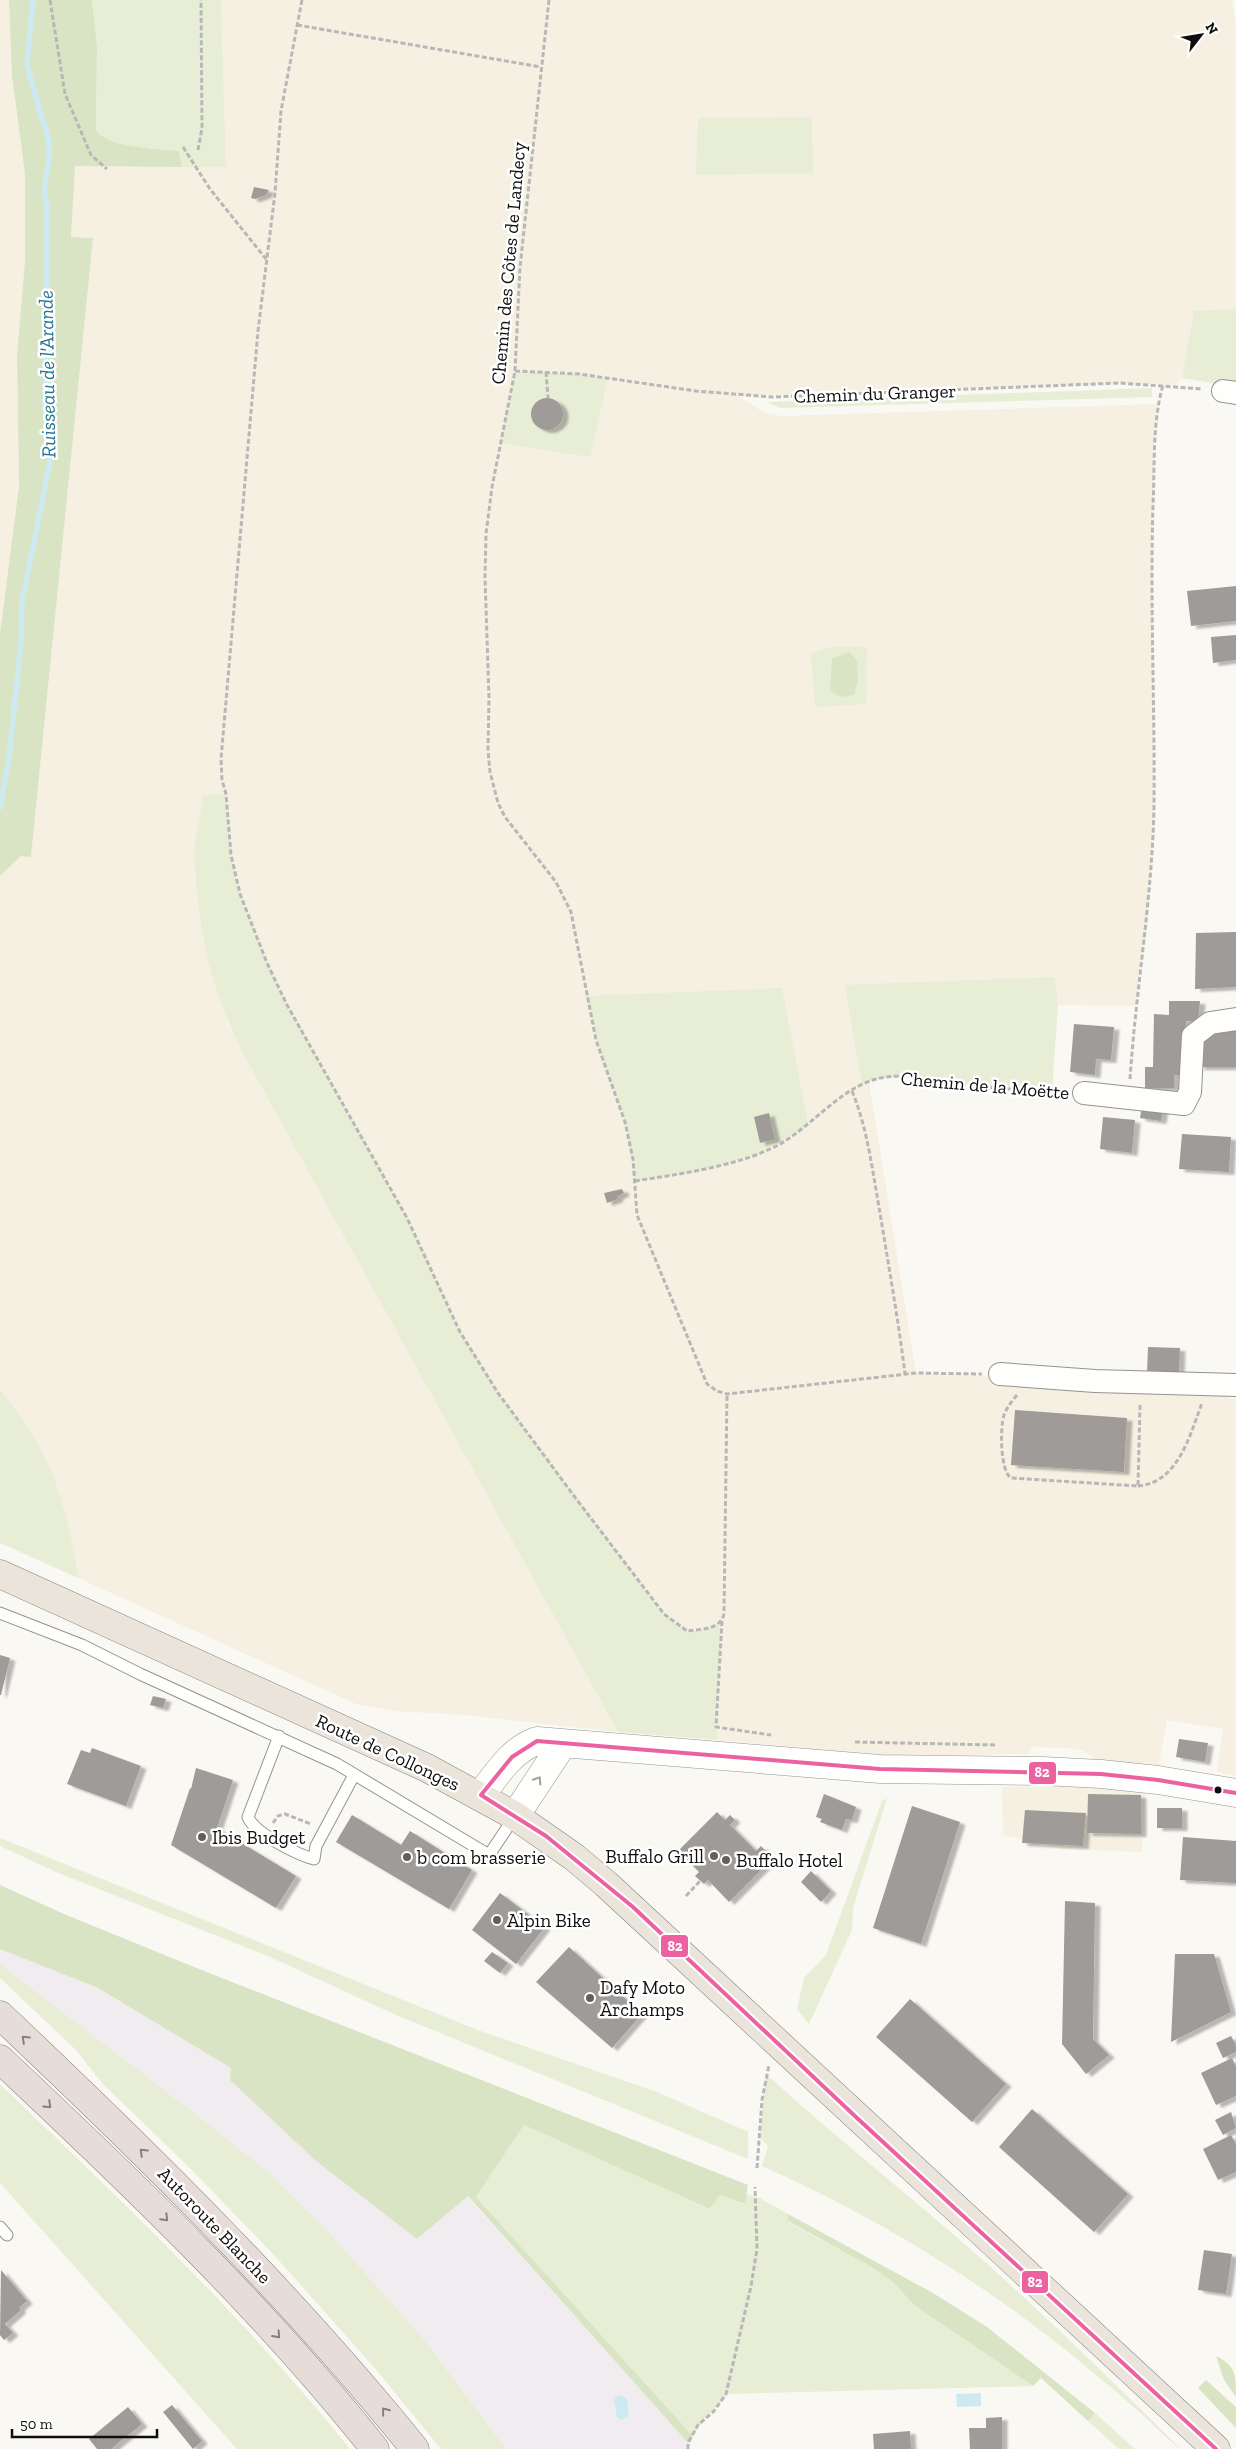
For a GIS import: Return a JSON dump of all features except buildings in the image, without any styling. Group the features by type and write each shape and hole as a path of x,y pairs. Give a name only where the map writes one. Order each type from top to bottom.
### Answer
{"highway":[{"name":"Autoroute Blanche","path":"0,2015 147,2156 281,2292 331,2348 415,2449"},
{"name":"Autoroute Blanche","path":"0,2059 125,2179 250,2305 375,2449"}],"main road":[{"name":"Route de Collonges","path":"0,1574 427,1768 481,1795 516,1816 574,1857 613,1890 1216,2449"}],"street":[{"name":"Chemin de la Moëtte","path":"1084,1093 1184,1104 1190,1092 1193,1036 1210,1023 1236,1019"},
{"path":"1000,1374 1095,1381 1236,1385"},
{"path":"481,1795 509,1758 526,1746 537,1742 880,1769 1043,1771 1101,1774 1158,1780 1236,1793"},
{"path":"516,1816 562,1745"}],"lane":[{"path":"0,1613 82,1644 140,1674 279,1736 354,1775 489,1855 516,1816"},
{"path":"279,1736 248,1814 253,1825 304,1856 314,1859 316,1846 354,1775"}],"path":[{"path":"50,0 65,94 91,154 107,169"},
{"path":"198,150 202,128 202,0"},
{"path":"302,0 280,111 275,194 258,331 220,759 222,780 226,794 231,855 240,894 286,1005 407,1218 453,1318 498,1393 664,1614 687,1631 708,1629 722,1621"},
{"name":"Chemin des Côtes de Landecy","path":"549,0 520,267 515,371 492,486 486,534 485,577 490,772 498,803 505,817 556,882 571,912 596,1040 625,1122 635,1181 637,1215 700,1373 712,1389 727,1394"},
{"path":"296,25 541,67"},
{"path":"184,147 210,189 266,260"},
{"name":"Chemin du Granger","path":"515,371 579,374 737,396 772,397 1119,383 1164,385 1230,392"},
{"path":"546,372 548,398"},
{"path":"1129,1098 1135,1006 1148,922 1151,884 1154,808 1152,538 1155,422 1164,385"},
{"name":"Chemin de la Moëtte","path":"635,1181 737,1161 773,1148 797,1133 852,1091 877,1079 897,1076 975,1086 1084,1093"},
{"path":"852,1091 868,1145 899,1322 905,1374"},
{"path":"774,1735 716,1727 722,1621 727,1394 905,1374 1000,1374"},
{"path":"1017,1395 1003,1416 1002,1464 1006,1476 1010,1478 1138,1486 1151,1485 1171,1470 1187,1444 1205,1395 1213,1385"},
{"path":"1138,1486 1140,1405"},
{"path":"852,1742 936,1744"},
{"path":"267,1835 278,1816 282,1814 302,1819 324,1830"},
{"path":"686,1896 700,1881"},
{"path":"757,2168 762,2100 776,2041"},
{"path":"688,2449 688,2443 698,2425 714,2411 726,2394 751,2286 757,2249 755,2187"}],"shaded area":[{"path":"0,0 9,0 12,76 25,174 25,261 17,354 19,486 0,634"},
{"path":"221,0 1232,0 1236,26 1236,309 1194,311 1182,378 1175,385 1119,383 738,396 763,412 782,416 1158,404 1155,422 1152,539 1154,808 1148,922 1135,1006 1058,1005 1055,977 862,1085 869,1082 916,1373 1229,1385 1226,1398 1236,1399 1236,1776 1217,1772 1223,1729 1167,1720 1159,1766 1095,1760 1084,1751 1069,1748 1031,1747 1030,1754 892,1756 718,1740 716,1727 722,1621 708,1629 687,1631 664,1614 498,1393 460,1332 428,1264 287,1005 267,963 240,894 231,855 226,795 227,1022 618,1732 465,1715 394,1711 356,1704 78,1578 63,1508 20,1418 0,1389 0,876 21,856 31,856 93,238 71,237 75,166 226,167","holes":["515,371 579,374 608,379 590,456 500,443","592,1023 797,1133 773,1147 737,1161 635,1181 625,1122 596,1040"]},
{"path":"1093,1786 1145,1791 1142,1852 1062,1849 1003,1835 1002,1787"},
{"path":"0,1949 98,1988 231,2068 467,2196 688,2443 688,2449 506,2449 422,2337 325,2228 270,2174 215,2129 0,1964"}],"green space":[{"path":"9,0 92,0 97,46 96,130 112,141 122,144 179,151 182,167 75,166 71,237 93,238 31,857 21,856 0,876 0,634 19,486 17,354 25,261 25,174 12,76"},
{"path":"92,0 221,0 226,167 182,167 179,151 134,147 122,144 112,141 96,130 97,46"},
{"path":"812,117 813,173 696,175 698,118"},
{"path":"1236,309 1236,387 1182,378 1194,311"},
{"path":"515,371 579,374 608,379 590,457 500,443"},
{"path":"1152,388 1152,397 780,408 767,402"},
{"path":"833,647 867,647 866,704 815,707 811,653"},
{"path":"849,652 857,661 858,681 854,695 841,697 830,691 832,659"},
{"path":"226,794 231,855 240,894 267,963 287,1005 407,1218 460,1332 498,1393 664,1614 687,1631 708,1629 722,1621 716,1727 718,1740 618,1732 243,1053 226,1016 213,979 200,920 195,872 195,846 203,796"},
{"path":"1055,977 1058,1005 1052,1092 975,1086 932,1079 903,1077 889,1077 862,1085 845,985"},
{"path":"782,988 808,1124 769,1148 748,1157 680,1174 635,1181 625,1122 596,1040 587,996"},
{"path":"0,1389 35,1439 47,1461 59,1493 72,1544 78,1578 0,1543"},
{"path":"887,1798 853,1908 852,1930 809,2024 797,2009 804,1978 826,1955 882,1801"},
{"path":"0,1838 478,2030 657,2092 748,2132 748,2159 396,2015 270,1957 56,1872 0,1846"},
{"path":"0,1885 64,1914 194,1967 748,2185 745,2204 720,2195 709,2209 524,2125 476,2197 693,2436 688,2443 468,2196 417,2239 315,2160 230,2080 231,2068 98,1988 0,1949"},
{"path":"0,1964 215,2129 270,2174 325,2228 422,2337 506,2449 441,2449 374,2367 272,2253 194,2172 103,2084 75,2049 0,1978"},
{"path":"766,2074 984,2261 1181,2449 1057,2343 952,2268 878,2224 762,2166 768,2146 760,2138"},
{"path":"0,2084 136,2216 225,2306 310,2400 350,2449 237,2449 0,2183"},
{"path":"524,2125 708,2209 720,2195 744,2204 746,2194 760,2198 788,2214 788,2222 873,2268 893,2282 914,2305 1033,2386 727,2394 704,2419 693,2436 476,2197"},
{"path":"788,2214 933,2293 987,2327 1095,2413 1088,2421 1041,2378 1033,2386 914,2305 893,2282 873,2268 788,2221"},
{"path":"1216,2356 1228,2363 1234,2372 1236,2397 1224,2380"},
{"path":"1206,2380 1236,2407 1236,2428 1198,2388"},
{"path":"1095,2413 1135,2449 1119,2449 1088,2421"}],"water":[{"path":"981,2393 981,2406 957,2407 956,2394"},
{"path":"622,2395 627,2399 629,2416 622,2420 617,2417 614,2400 617,2396"}],"waterway":[{"name":"Ruisseau de l'Arande","path":"0,808 9,757 21,643 22,602 51,456 45,406 47,205 44,190 49,161 49,141 27,66 33,0"}],"transit line":[{"name":"82","path":"481,1795 512,1757 537,1741 880,1769 1101,1774 1158,1780 1236,1793"},
{"name":"82","path":"481,1795 546,1836 633,1907 857,2118 1216,2449"}],"place":[{"name":"Ibis Budget","path":"202,1837"},
{"name":"Buffalo Grill","path":"714,1856"},
{"name":"b com brasserie","path":"407,1857"},
{"name":"Buffalo Hotel","path":"726,1860"},
{"name":"Alpin Bike","path":"497,1920"},
{"name":"Dafy Moto Archamps","path":"590,1998"}]}
